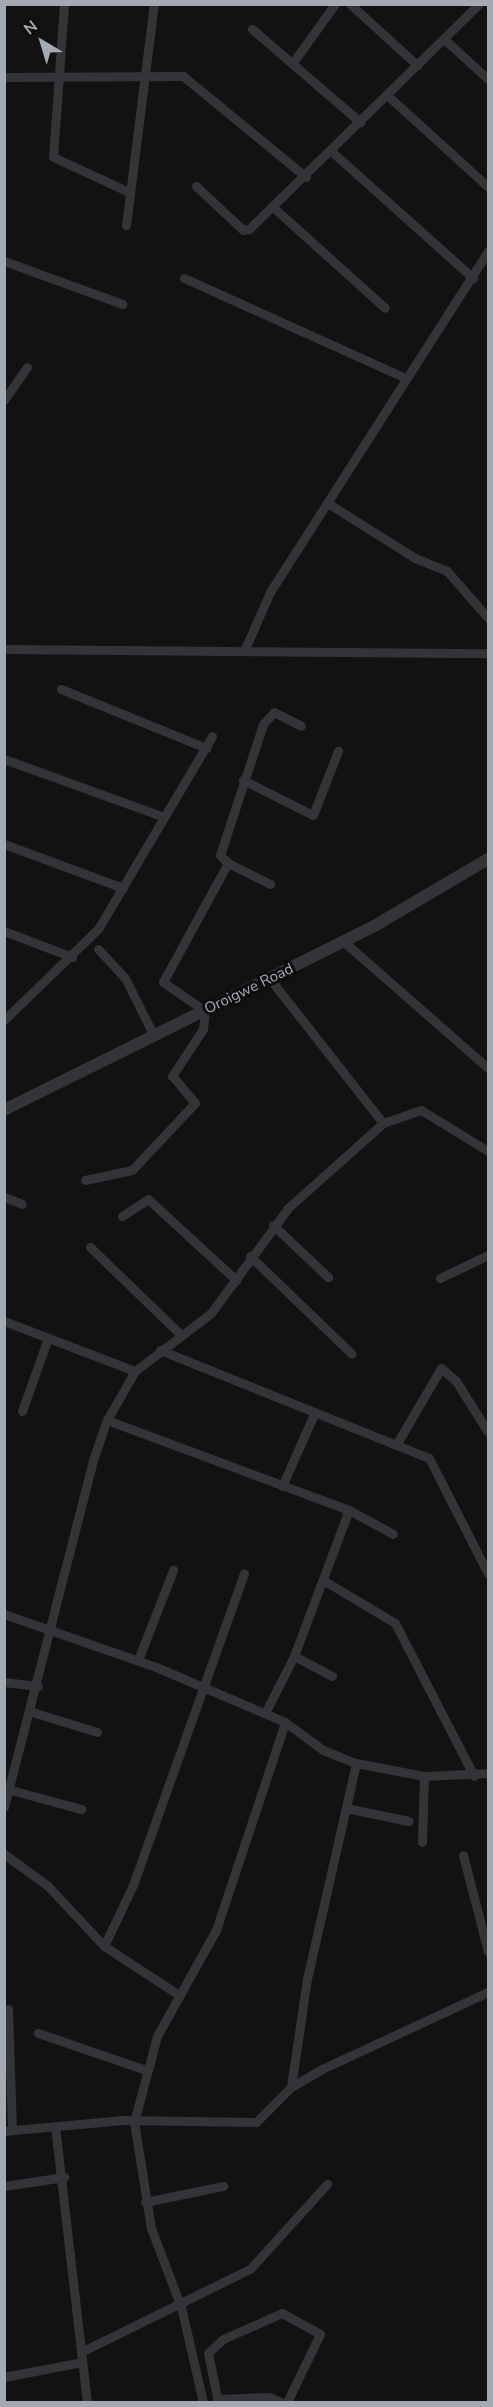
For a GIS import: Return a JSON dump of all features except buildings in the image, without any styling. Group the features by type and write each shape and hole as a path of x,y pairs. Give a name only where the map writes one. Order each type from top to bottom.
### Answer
{"street":[{"path":"64,4 53,158 129,192"},
{"path":"126,225 154,4"},
{"path":"294,61 335,4"},
{"path":"350,4 417,65"},
{"path":"196,186 243,230 274,208 306,177 474,6"},
{"path":"252,29 294,61 360,122"},
{"path":"444,39 489,79"},
{"path":"4,77 57,80 145,75 183,76 306,177"},
{"path":"387,95 489,187"},
{"path":"331,151 473,278"},
{"path":"274,208 385,308"},
{"path":"244,651 260,609 329,504 405,378 489,251"},
{"path":"4,261 122,304"},
{"path":"184,278 405,378"},
{"path":"4,400 27,367"},
{"path":"329,504 415,558 447,571 489,618"},
{"path":"4,648 489,653"},
{"path":"61,689 206,748"},
{"path":"270,884 228,863 220,855 243,780 268,715 278,714 301,726"},
{"path":"5,1018 72,957 98,929 212,736"},
{"path":"243,780 313,815 338,751"},
{"path":"4,759 164,817"},
{"path":"4,844 123,888"},
{"name":"Oroigwe Road","path":"4,1110 344,942 489,859"},
{"path":"85,1180 132,1170 193,1107 195,1100 172,1076 203,1029 205,1011 163,982 228,863"},
{"path":"4,930 72,957"},
{"path":"344,942 489,1068"},
{"path":"98,949 125,978 154,1036"},
{"path":"270,979 383,1123"},
{"path":"4,1807 11,1790 32,1712 107,1420 135,1371 211,1313 273,1226 383,1123 421,1110 489,1151"},
{"path":"4,1197 22,1204"},
{"path":"122,1216 148,1199 236,1280"},
{"path":"273,1226 328,1277"},
{"path":"90,1247 181,1335"},
{"path":"250,1256 352,1354"},
{"path":"440,1278 489,1256"},
{"path":"4,1321 135,1371"},
{"path":"22,1411 48,1338"},
{"path":"160,1350 432,1461 489,1574"},
{"path":"396,1445 441,1368 456,1380 489,1432"},
{"path":"282,1486 314,1414"},
{"path":"107,1420 349,1510 393,1534"},
{"path":"265,1713 294,1656 349,1510"},
{"path":"138,1660 173,1570"},
{"path":"104,1946 133,1885 244,1573"},
{"path":"323,1580 395,1623 474,1776"},
{"path":"4,1614 51,1634 138,1660 202,1689 265,1713 285,1722 323,1750 356,1762 424,1776 474,1776 489,1773"},
{"path":"294,1656 332,1676"},
{"path":"4,1682 38,1686"},
{"path":"32,1712 97,1732"},
{"path":"203,2403 181,2307 145,2202 134,2122 146,2070 179,1995 216,1930 285,1722"},
{"path":"291,2087 307,1979 356,1762"},
{"path":"423,1842 424,1776"},
{"path":"11,1790 81,1809"},
{"path":"346,1808 409,1821"},
{"path":"4,1854 48,1886 104,1946 179,1995"},
{"path":"463,1855 489,1952"},
{"path":"8,2009 8,2131 134,2122 256,2122 291,2087 489,1992"},
{"path":"38,2033 146,2070"},
{"path":"55,2126 64,2178 87,2403"},
{"path":"4,2186 64,2178"},
{"path":"4,2377 81,2357 250,2270 327,2184"},
{"path":"145,2202 223,2186"},
{"path":"280,2403 269,2397 217,2401 207,2353 223,2339 282,2313 320,2334 287,2403"}]}
